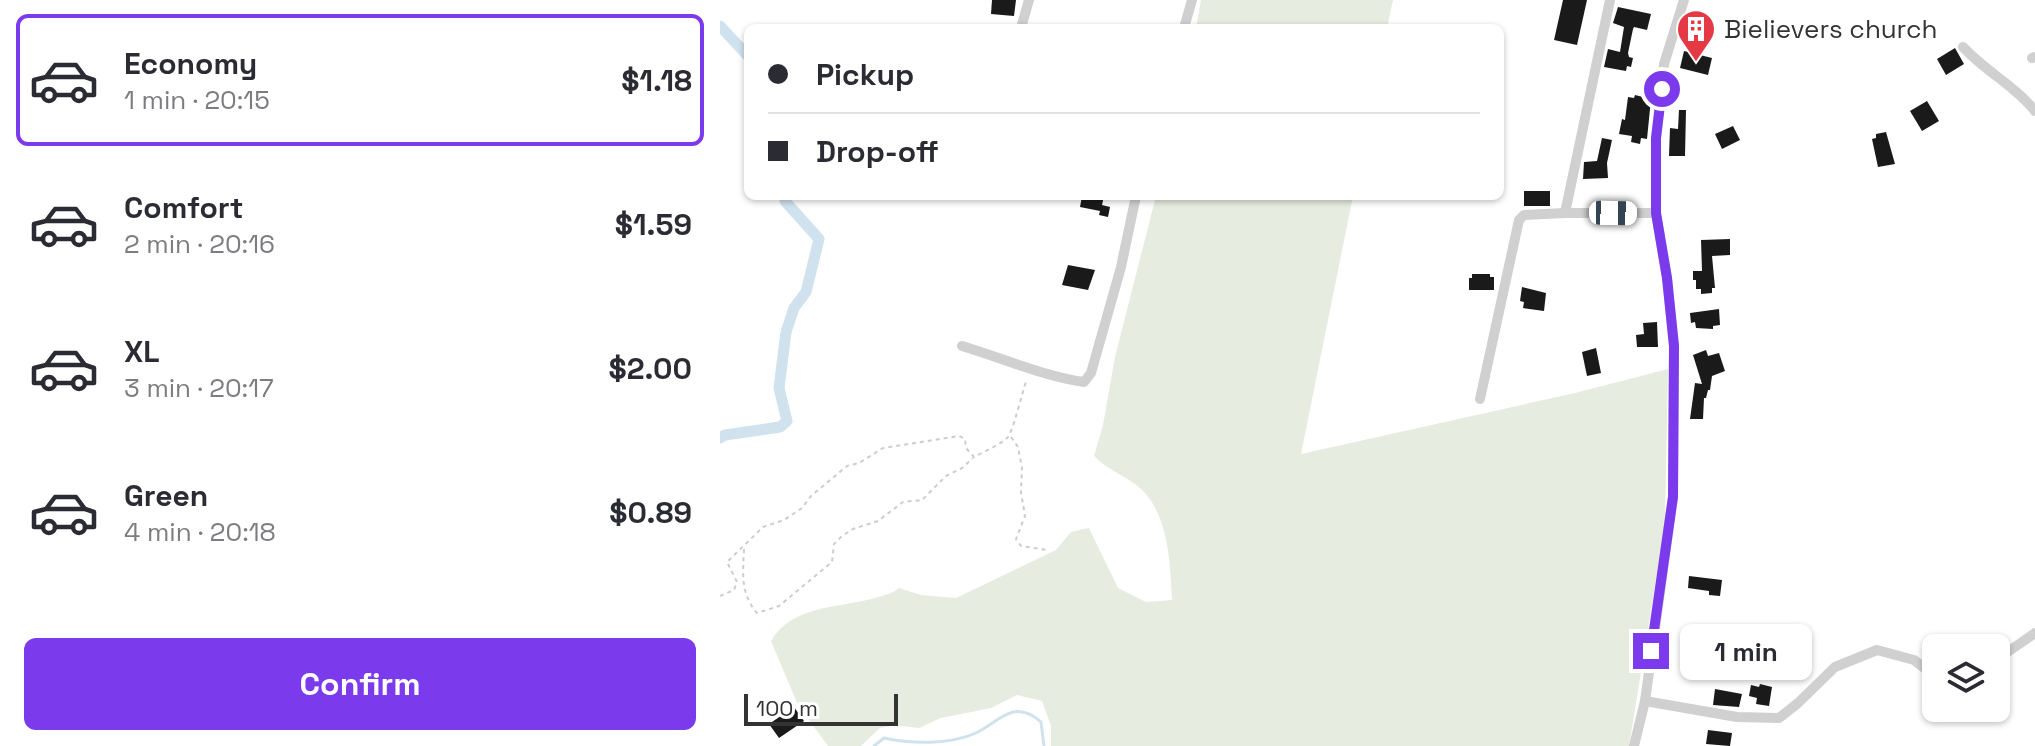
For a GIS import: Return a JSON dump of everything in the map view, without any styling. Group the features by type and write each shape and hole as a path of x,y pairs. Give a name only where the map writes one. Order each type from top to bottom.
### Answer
{"street":[{"path":"1022,24 1029,0"},
{"path":"1185,24 1192,0"},
{"path":"1565,213 1610,0"},
{"path":"1634,746 1645,701 1673,497 1674,346 1656,213 1656,138 1664,64 1684,0"},
{"path":"1963,47 1975,60 2017,91 2035,111"},
{"path":"962,346 1059,378 1084,382 1091,373 1121,267 1135,200"},
{"path":"1480,399 1519,220 1524,215 1656,213"},
{"path":"2010,650 2035,633"},
{"path":"1645,701 1737,717 1779,718 1835,667 1877,650 1914,660 1922,666"}],"path":[{"path":"744,547 743,584 747,600 757,613 779,606 832,562 834,544 842,536 878,521 903,502 922,500 946,476 1010,437 1016,424 1015,414 1033,367"},
{"path":"720,596 734,590 737,582 727,562 763,527 784,520 802,508 811,496 847,466 859,463 883,448 959,436 965,439 966,448 974,457"},
{"path":"1010,437 1018,447 1022,468 1021,492 1025,516 1016,539 1021,546 1047,550"}],"shaded area":[{"path":"1201,0 1393,0 1388,24 1197,24"},
{"path":"1155,200 1352,200 1301,454 1668,369 1665,524 1629,746 1051,746 1051,726 1042,701 1017,695 991,708 941,718 919,728 894,725 880,728 861,746 828,746 798,705 771,641 791,620 804,614 875,598 899,588 921,595 956,598 1056,550 1071,532 1089,528 1118,588 1146,602 1172,600 1166,537 1155,507 1135,484 1094,456 1115,357"}],"building":[{"path":"992,0 1016,0 1014,16 991,14"},
{"path":"1563,0 1587,0 1577,45 1554,40"},
{"path":"1618,7 1651,14 1647,30 1633,29 1628,53 1633,58 1631,67 1627,66 1626,71 1604,67 1608,49 1620,52 1624,27 1613,23"},
{"path":"1955,48 1964,64 1946,75 1937,59"},
{"name":"Bielievers church","path":"1684,51 1712,58 1708,75 1680,68"},
{"path":"1635,95 1651,99 1647,139 1641,138 1640,144 1631,142 1632,136 1619,134 1622,119 1625,120 1628,97 1634,98"},
{"path":"1927,101 1939,121 1922,131 1910,111"},
{"path":"1679,110 1686,110 1685,156 1669,156 1670,128 1678,129"},
{"path":"1733,126 1740,140 1722,149 1715,134"},
{"path":"1886,132 1895,164 1878,167 1872,139 1876,138 1876,134"},
{"path":"1602,138 1612,140 1607,163 1608,178 1583,179 1584,162 1597,161"},
{"path":"1524,191 1550,191 1550,206 1524,206"},
{"path":"1081,200 1103,200 1102,205 1110,207 1108,217 1099,215 1100,211 1080,207"},
{"path":"1730,239 1730,255 1712,256 1715,288 1712,288 1712,293 1701,294 1701,289 1696,289 1693,271 1702,271 1701,240"},
{"path":"1068,265 1095,270 1088,290 1062,285"},
{"path":"1472,274 1490,274 1494,277 1494,290 1469,290"},
{"path":"1522,287 1546,293 1544,311 1523,308 1524,302 1520,301"},
{"path":"1719,309 1720,325 1713,326 1713,329 1696,328 1695,322 1691,323 1690,313"},
{"path":"1657,322 1658,347 1637,347 1636,335 1644,334 1643,323"},
{"path":"1596,348 1601,373 1587,376 1582,352"},
{"path":"1706,350 1708,356 1719,353 1725,371 1712,376 1710,390 1704,398 1703,419 1690,419 1695,383 1702,384 1693,355"},
{"path":"1689,576 1722,580 1720,596 1688,588"},
{"path":"1708,630 1722,633 1718,654 1711,652 1709,665 1685,661 1687,648 1707,651 1704,650"},
{"path":"1760,684 1772,687 1769,706 1756,704 1757,698 1749,696 1751,685 1759,687"},
{"path":"1715,689 1742,694 1739,707 1713,705"},
{"path":"794,707 804,721 779,738 769,724"},
{"path":"1708,730 1732,733 1730,746 1706,744"}],"waterway":[{"path":"720,26 744,52"},
{"path":"720,438 780,427 787,421 779,388 786,332 794,308 806,292 819,239 785,200"},
{"path":"874,746 884,738 918,742 954,740 976,733 1015,712 1031,715 1041,722 1044,746"}],"place":[{"name":"Bielievers church","path":"1696,63"}],"route":[{"path":"1651,651 1673,497 1674,346 1656,213 1656,138 1662,89"}]}
